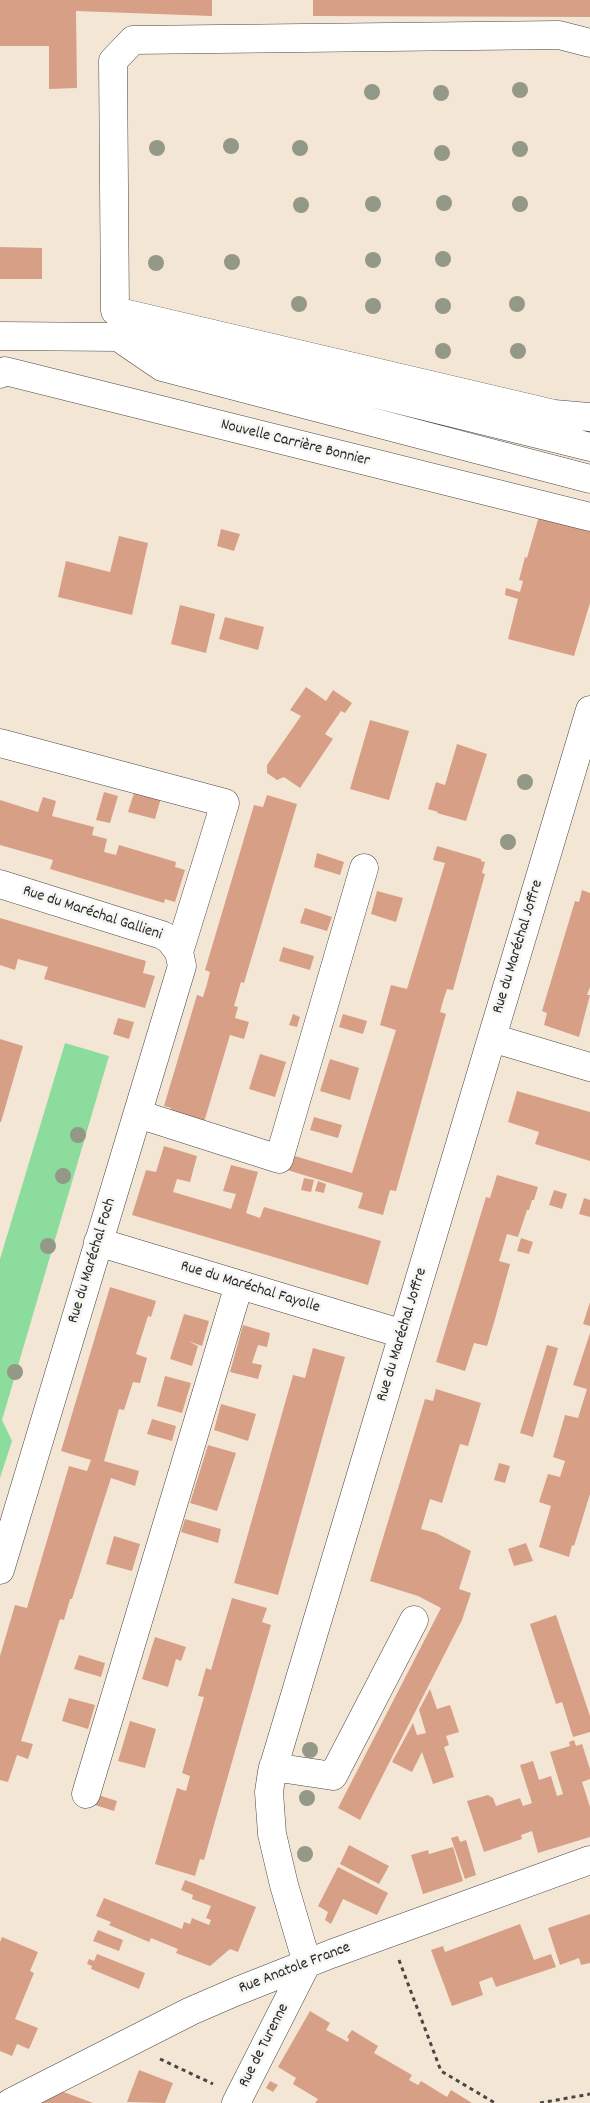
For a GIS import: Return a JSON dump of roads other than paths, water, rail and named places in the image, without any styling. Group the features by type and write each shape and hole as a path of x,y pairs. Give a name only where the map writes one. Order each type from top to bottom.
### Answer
{"street":[{"path":"590,43 559,35 133,40 113,61 116,324 162,367 590,479"},
{"path":"116,324 165,342 590,446"},
{"path":"0,336 116,324 554,414 590,417"},
{"name":"Nouvelle Carrière Bonnier","path":"0,374 5,371 590,518"},
{"name":"Rue du Maréchal Joffre","path":"307,1963 284,1886 272,1834 269,1792 273,1767 590,710"},
{"path":"0,743 225,803 179,952"},
{"path":"138,1114 279,1159 364,868"},
{"name":"Rue du Maréchal Gallieni","path":"0,884 154,932 169,939 179,952"},
{"name":"Rue du Maréchal Foch","path":"0,1570 98,1242 181,974 182,966 179,952"},
{"path":"492,1038 590,1067"},
{"name":"Rue du Maréchal Fayolle","path":"98,1242 403,1334"},
{"path":"86,1794 239,1285"},
{"path":"273,1767 333,1776 414,1620"},
{"name":"Rue Anatole France","path":"10,2103 200,2007 307,1963 590,1860"},
{"name":"Rue de Turenne","path":"237,2100 307,1963"}]}
